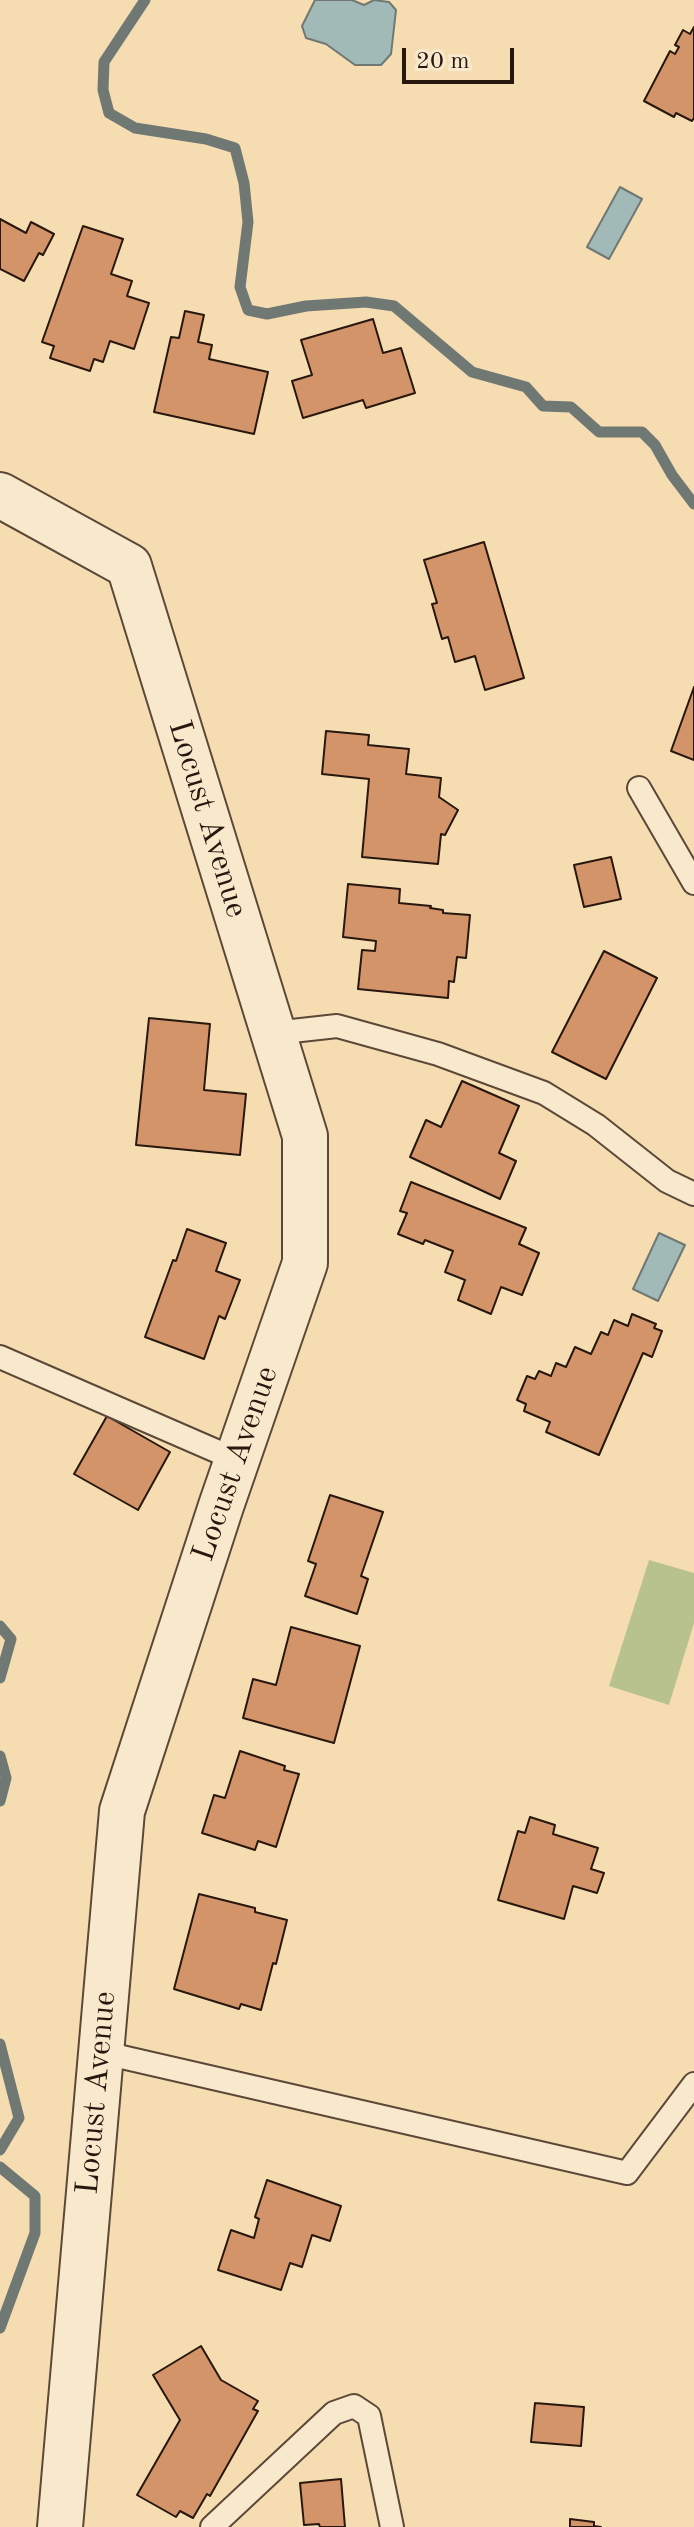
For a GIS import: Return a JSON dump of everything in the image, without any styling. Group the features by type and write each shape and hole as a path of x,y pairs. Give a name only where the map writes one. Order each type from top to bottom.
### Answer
{"street":[{"name":"Locust Avenue","path":"0,495 129,566 305,1136 305,1263 122,1811 60,2527"}],"lane":[{"path":"639,788 694,883"},
{"path":"274,1033 337,1026 438,1054 544,1093 596,1125 667,1181 694,1194"},
{"path":"0,1357 237,1460"},
{"path":"100,2052 627,2173 694,2084"},
{"path":"212,2527 334,2413 354,2406 369,2416 392,2527"}],"green space":[{"path":"649,1560 694,1573 694,1623 669,1705 609,1686"}],"water":[{"path":"315,0 352,0 364,5 374,0 389,2 396,10 391,54 381,65 355,65 326,44 306,38 302,26"},
{"path":"620,187 642,199 609,259 587,247"},
{"path":"659,1233 685,1245 658,1301 633,1289"}],"building":[{"path":"694,27 692,121 676,113 674,117 644,101 670,51 675,54 679,47 675,45 683,30 690,34"},
{"path":"0,219 26,233 31,222 54,234 43,255 39,253 24,281 0,269"},
{"path":"83,226 123,239 111,274 132,281 127,296 149,303 134,349 110,341 103,362 94,359 90,371 50,358 54,346 42,342"},
{"path":"185,311 204,315 198,342 212,345 209,359 268,372 254,434 154,412 171,337 179,338"},
{"path":"373,319 383,353 401,348 415,393 366,408 363,400 303,418 292,381 312,375 301,340"},
{"path":"484,542 524,678 485,690 475,656 455,662 448,637 442,639 432,604 437,603 424,560"},
{"path":"694,687 694,760 671,751"},
{"path":"326,731 369,735 368,745 409,749 406,774 441,778 439,797 458,810 445,835 441,834 438,864 362,857 369,779 322,774"},
{"path":"611,857 621,899 584,907 574,865"},
{"path":"348,884 400,889 399,903 431,906 443,910 443,913 470,915 466,958 457,957 454,982 449,981 448,998 358,989 362,950 375,951 376,941 343,937"},
{"path":"604,951 657,978 606,1079 552,1052"},
{"path":"149,1018 210,1024 204,1090 246,1094 240,1155 136,1145"},
{"path":"462,1081 519,1106 499,1153 516,1161 500,1199 410,1157 426,1120 441,1127"},
{"path":"411,1182 526,1228 519,1244 539,1253 522,1295 501,1287 491,1314 458,1300 465,1280 445,1272 453,1251 398,1234 407,1213 400,1211"},
{"path":"187,1229 226,1243 216,1271 240,1280 225,1319 219,1316 204,1359 145,1337"},
{"path":"632,1314 656,1324 654,1328 662,1331 652,1357 643,1353 599,1455 546,1432 550,1422 524,1411 526,1404 517,1400 527,1376 535,1379 539,1371 551,1376 556,1363 566,1367 575,1347 591,1354 601,1332 608,1335 614,1320 628,1326"},
{"path":"107,1416 170,1452 138,1510 74,1474"},
{"path":"330,1495 383,1512 361,1576 368,1579 357,1614 305,1596 316,1564 308,1561"},
{"path":"291,1627 360,1646 334,1743 243,1718 253,1679 276,1685"},
{"path":"240,1751 299,1774 276,1847 258,1841 255,1850 202,1833 214,1795 225,1798"},
{"path":"530,1817 555,1825 553,1834 598,1848 591,1869 604,1873 597,1893 573,1886 564,1919 498,1900 518,1831 525,1833"},
{"path":"199,1894 255,1908 255,1912 287,1920 261,2010 241,2004 239,2009 174,1989"},
{"path":"267,2180 341,2206 330,2241 312,2235 302,2267 290,2263 281,2290 218,2270 231,2230 254,2238 259,2219 255,2217"},
{"path":"201,2346 221,2380 258,2401 253,2409 258,2411 210,2496 207,2494 193,2518 180,2511 176,2517 137,2495 180,2420 153,2375"},
{"path":"535,2403 584,2407 581,2446 531,2442"},
{"path":"341,2479 345,2527 304,2525 300,2483"},
{"path":"570,2519 594,2522 594,2526 601,2527 570,2527"}],"waterway":[{"path":"145,0 104,62 103,90 109,113 135,128 206,139 235,148 244,183 248,222 240,287 248,310 267,314 306,306 366,302 394,306 472,372 526,387 543,406 571,407 599,432 642,432 655,445 694,504"},
{"path":"0,1626 11,1639 0,1678"},
{"path":"0,1756 6,1778 0,1801"},
{"path":"0,2044 19,2118 0,2150"},
{"path":"0,2167 35,2196 35,2233 0,2328"}]}
